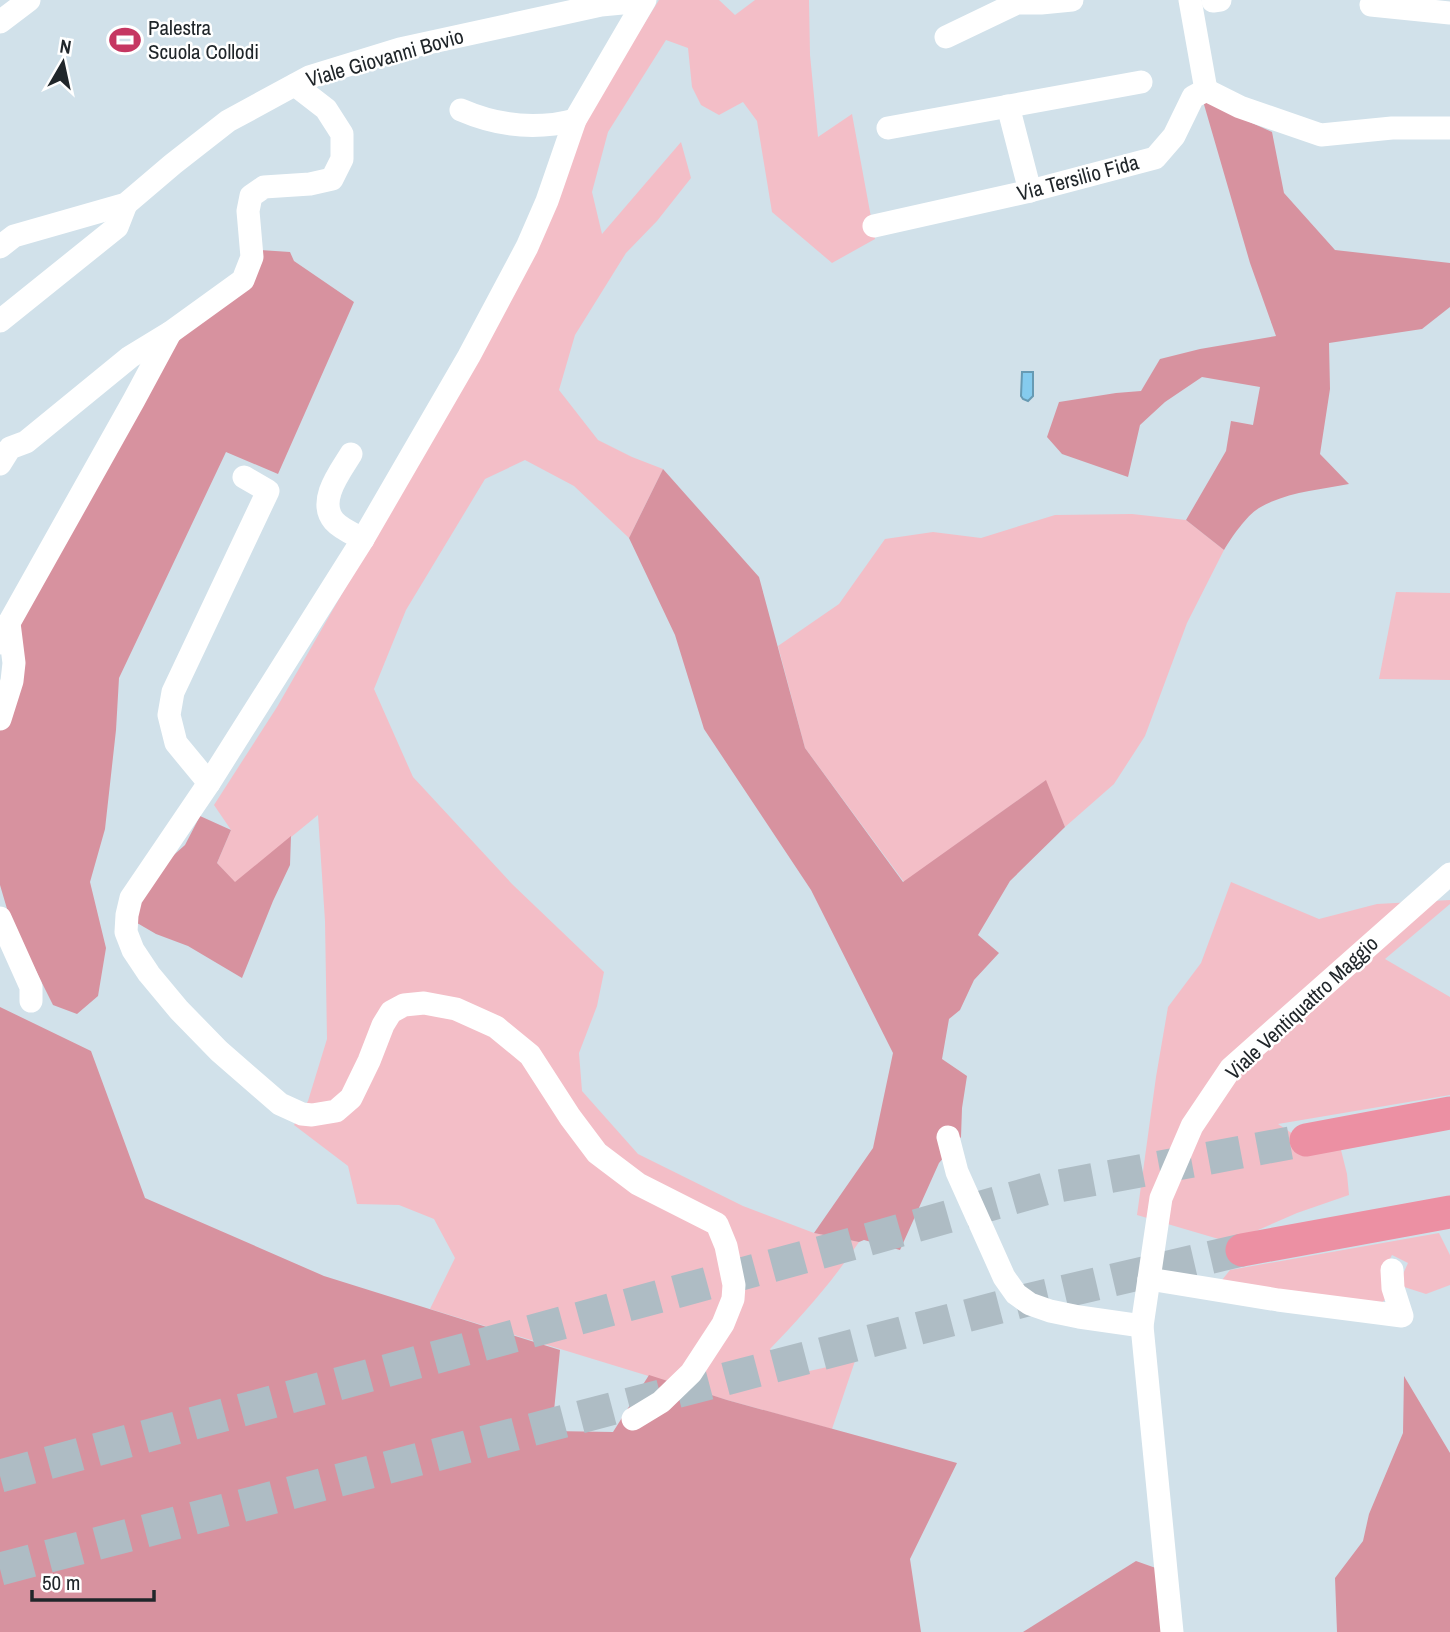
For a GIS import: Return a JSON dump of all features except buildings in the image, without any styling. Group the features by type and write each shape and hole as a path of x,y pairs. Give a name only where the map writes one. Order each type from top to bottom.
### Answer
{"highway":[{"path":"1306,1140 1450,1113"},
{"path":"1242,1250 1450,1212"}],"street":[{"path":"0,22 29,0"},
{"name":"Viale Giovanni Bovio","path":"126,204 228,121 309,77 400,49 601,5 638,0"},
{"path":"633,1419 661,1402 691,1373 723,1324 733,1299 734,1285 726,1245 717,1224 638,1184 597,1153 530,1055 496,1027 456,1009 424,1003 404,1005 391,1012 351,1098 336,1111 302,1114 280,1104 229,1060 178,1010 133,950 126,932 131,898 209,783 363,539 469,356 527,247 547,201 575,120 645,0"},
{"path":"946,37 1017,3 1072,0"},
{"path":"1190,0 1206,90 1240,107 1321,135 1392,128 1450,128"},
{"path":"1371,5 1408,4 1450,13"},
{"path":"888,128 1141,82"},
{"path":"0,464 10,448 26,442 130,357 171,332 243,281 252,257 248,211 251,196 264,187 310,184 332,179 342,159 342,134 326,109 295,85"},
{"name":"Via Tersilio Fida","path":"874,226 1030,191 1155,158 1174,136 1194,97 1206,90"},
{"path":"1008,106 1030,191"},
{"path":"461,110 481,119 526,127 575,120"},
{"path":"0,247 14,236 126,204"},
{"path":"0,320 117,227 126,204"},
{"path":"0,719 12,681 14,663 4,633 171,332"},
{"path":"351,454 333,484 327,502 332,520 363,539"},
{"path":"209,783 177,743 169,715 173,692 268,491 244,477"},
{"name":"Viale Ventiquattro Maggio","path":"1172,1632 1142,1326 1161,1198 1192,1126 1231,1068 1450,874"},
{"path":"0,918 31,987 31,1001"},
{"path":"948,1138 957,1172 1004,1277 1016,1294 1030,1304 1050,1311 1142,1326"},
{"path":"1149,1279 1278,1300 1402,1316 1393,1287 1392,1270"}],"shaded area":[{"path":"659,0 719,0 735,15 755,0 809,0 810,55 818,137 852,114 875,239 832,263 772,212 757,121 743,102 719,115 701,105 692,87 688,48 666,40 608,132 592,192 602,234 681,142 691,178 657,221 626,253 575,335 559,390 598,440 663,469 629,538 574,486 525,460 485,479 406,610 374,689 413,777 512,884 604,972 597,1006 579,1053 582,1091 638,1154 743,1206 814,1233 859,1242 817,1298 770,1349 800,1373 855,1361 832,1429 727,1400 430,1309 455,1258 434,1219 399,1205 357,1204 348,1166 294,1125 308,1101 327,1039 325,921 318,815 235,883 217,863 231,830 214,805 277,707 455,397 578,130"},
{"path":"1203,101 1272,132 1284,193 1335,250 1450,263 1450,307 1422,329 1329,343 1330,389 1320,454 1349,484 1291,495 1259,508 1244,521 1224,550 1186,520 1226,451 1231,421 1253,425 1260,387 1202,377 1165,402 1140,425 1128,477 1062,454 1047,437 1059,402 1141,391 1160,359 1276,336 1250,263"},
{"path":"260,250 290,252 294,261 354,302 278,474 226,452 119,678 105,829 90,882 106,948 98,996 77,1014 53,1005 10,919 0,885 0,717 22,618 165,343"},
{"path":"663,469 759,577 805,748 903,882 1046,780 1065,827 1010,881 978,935 999,953 974,980 960,1010 949,1019 942,1059 967,1076 961,1137 939,1163 900,1250 864,1240 859,1242 814,1233 873,1148 893,1053 811,890 704,729 675,635 629,538"},
{"path":"1132,514 1186,520 1224,550 1187,623 1145,736 1114,784 1065,827 1045,781 904,882 805,748 778,646 839,604 885,539 933,532 981,538 1055,515"},
{"path":"1396,592 1450,593 1450,680 1379,679"},
{"path":"200,816 231,830 217,863 235,882 291,836 290,865 242,978 188,946 156,934 132,920 158,869 185,845"},
{"path":"1231,882 1319,919 1377,904 1450,900 1450,904 1385,959 1450,997 1450,1095 1278,1124 1317,1150 1340,1146 1349,1195 1297,1213 1242,1237 1222,1240 1137,1215 1168,1007 1201,963"},
{"path":"0,1007 91,1051 145,1198 324,1276 560,1350 552,1431 613,1432 649,1375 727,1400 957,1463 910,1559 921,1632 0,1632"},
{"path":"1439,1233 1450,1255 1450,1285 1426,1294 1398,1285 1408,1263 1392,1255 1383,1272 1391,1295 1375,1308 1222,1280 1230,1270"},
{"path":"1404,1376 1450,1453 1450,1632 1337,1632 1335,1578 1363,1541 1369,1514 1403,1433"},
{"path":"1136,1561 1167,1572 1166,1632 1023,1632"}],"water":[{"path":"1022,372 1033,372 1033,396 1028,401 1021,396"}],"tunnel":[{"path":"0,1476 1048,1188 1306,1140"},
{"path":"0,1569 1027,1300 1242,1250"}],"place":[{"name":"Palestra Scuola Collodi","path":"125,40"}]}
